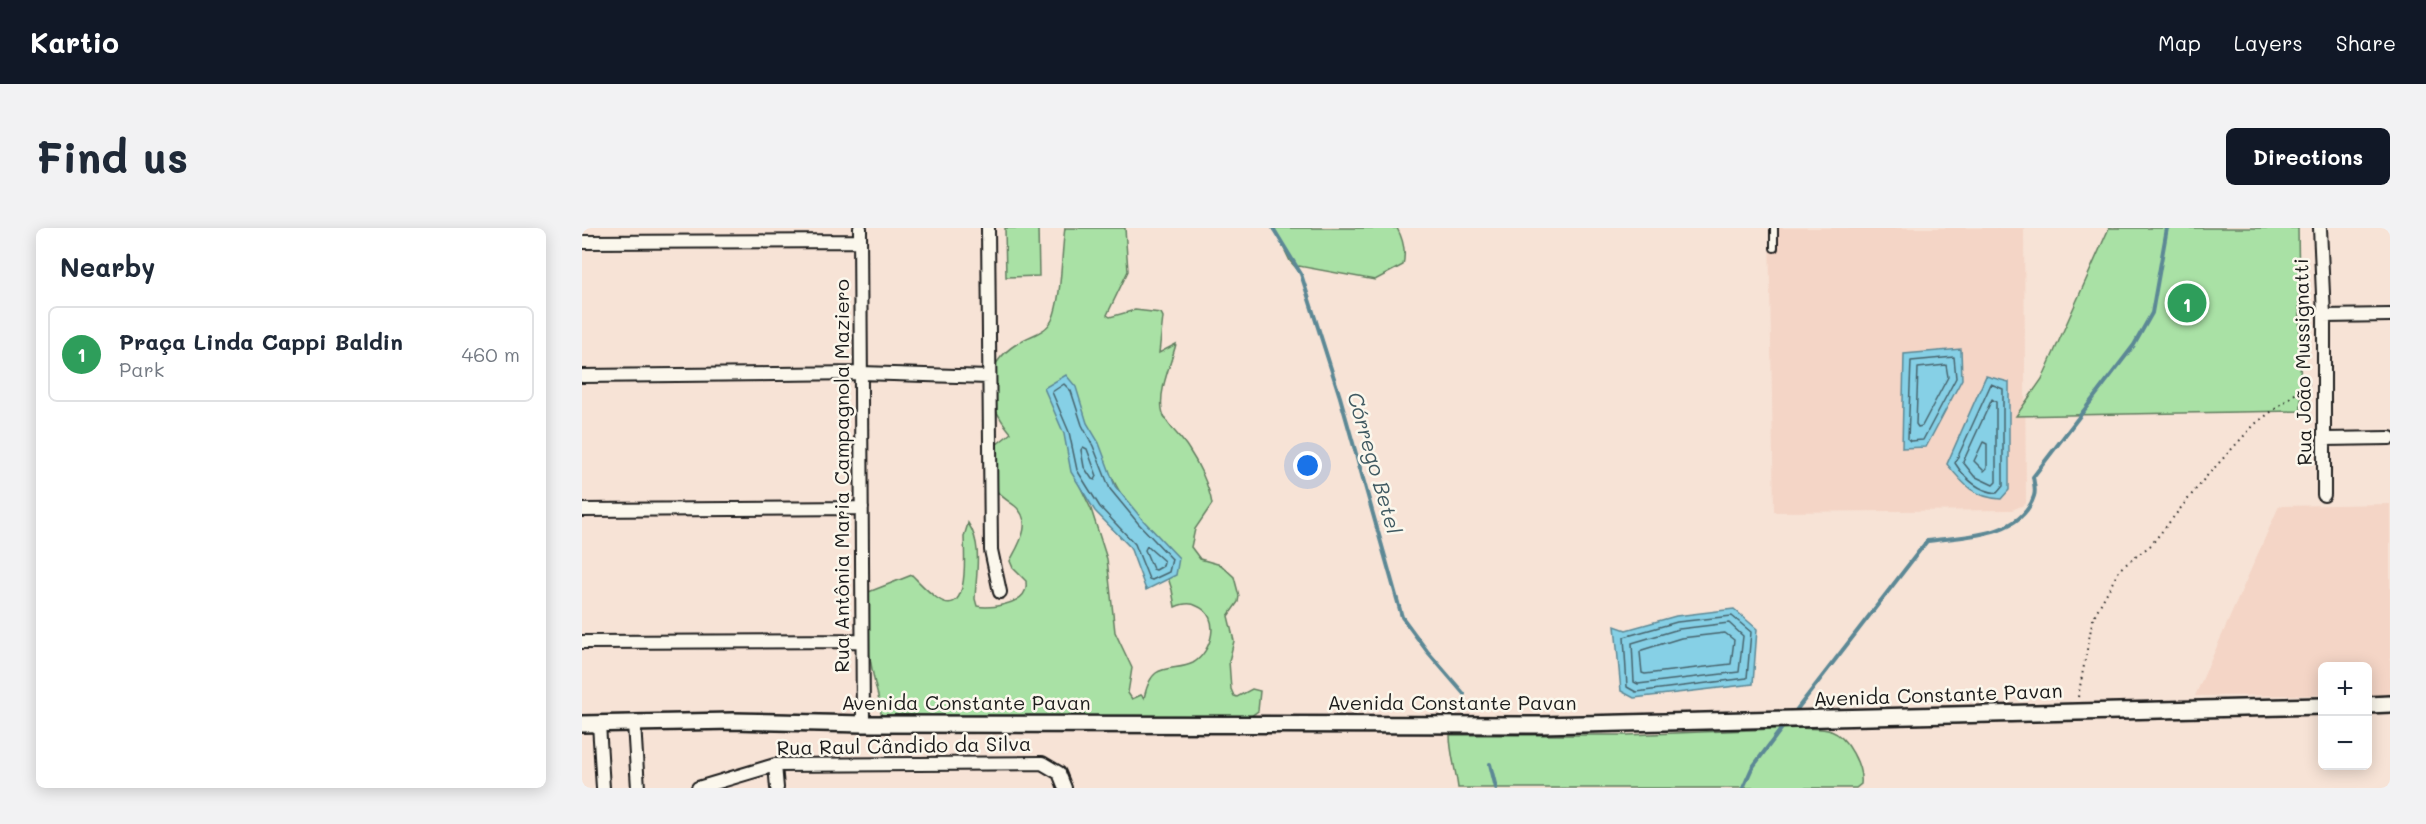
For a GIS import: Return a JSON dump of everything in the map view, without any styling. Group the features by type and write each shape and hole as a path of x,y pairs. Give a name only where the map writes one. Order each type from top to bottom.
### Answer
{"street":[{"name":"Rua Antônia Maria Campagnola Maziero","path":"860,228 863,724"},
{"path":"988,228 991,550 1000,592"},
{"name":"Rua João Mussignatti","path":"2320,228 2324,316 2324,495"},
{"path":"582,242 860,241"},
{"path":"2324,316 2390,315"},
{"path":"582,376 861,373 989,376"},
{"path":"2324,439 2390,438"},
{"path":"582,510 861,508"},
{"path":"582,642 862,641"},
{"path":"2372,705 2390,704"},
{"name":"Avenida Constante Pavan","path":"582,724 733,721 863,724 1541,725 2318,706"},
{"path":"634,723 638,788"},
{"path":"599,724 603,788"},
{"name":"Rua Raul Cândido da Silva","path":"698,788 775,765 1042,763 1059,774 1065,788"},
{"path":"775,765 777,788"}],"lane":[{"path":"1774,228 1774,248"}],"path":[{"path":"2075,712 2093,618 2120,569 2151,545 2205,478 2255,424 2323,374"}],"shaded area":[{"path":"1769,228 2024,228 2026,504 2012,510 1774,512"},
{"path":"2390,504 2390,694 2372,695 2372,662 2318,662 2318,695 2195,696 2279,506"}],"green space":[{"path":"1005,228 1038,228 1039,276 1006,277"},
{"path":"1065,228 1125,228 1128,271 1107,315 1110,317 1135,310 1161,313 1163,317 1159,353 1176,344 1164,385 1162,409 1166,420 1196,460 1211,497 1212,504 1195,529 1191,547 1200,559 1221,565 1234,577 1239,596 1238,602 1228,616 1234,641 1229,661 1231,689 1237,697 1252,689 1260,691 1258,711 1248,718 883,718 870,659 861,595 912,575 937,598 948,603 956,600 963,581 964,537 968,523 976,541 977,550 975,599 977,606 989,607 1011,602 1022,596 1026,590 1026,581 1013,568 1010,561 1023,533 1024,519 1021,512 997,491 993,480 992,468 996,445 1011,433 996,409 990,385 997,363 1005,352 1041,331 1052,320 1059,288","holes":["1074,409 1132,514 1155,537 1175,607 1186,604 1197,606 1205,611 1212,626 1209,643 1200,658 1189,665 1164,669 1156,673 1147,687 1144,698 1141,695 1132,699 1128,693 1132,668 1115,632 1107,559 1091,509 1070,465"]},
{"path":"1274,228 1397,228 1404,247 1403,265 1375,280 1299,266 1297,269 1290,261"},
{"path":"2109,228 2298,228 2301,411 2016,416 2042,379"},
{"path":"1802,728 1828,730 1843,739 1857,761 1861,784 1856,788 1458,788 1450,735 1627,735"}],"water":[{"path":"1961,349 1962,379 1926,447 1902,448 1904,354"},
{"path":"1066,375 1076,387 1087,423 1099,443 1115,486 1179,558 1176,575 1146,590 1130,547 1095,511 1071,472 1064,434 1044,388"},
{"path":"1986,376 2009,382 2009,490 2001,499 1976,493 1947,464"},
{"path":"1734,609 1757,629 1753,684 1634,698 1621,691 1615,626 1626,630 1676,616"}],"waterway":[{"name":"Córrego Betel","path":"1273,228 1301,274 1340,397 1402,617 1427,651 1464,694"},
{"path":"1794,713 1927,541 1989,532 2017,520 2027,510 2035,494 2033,477 2134,345 2152,313 2167,228"},
{"path":"1743,788 1752,768 1785,724"},
{"name":"Córrego Betel","path":"1490,764 1496,788"}],"place":[{"name":"Praça Linda Cappi Baldin","path":"2187,303"}]}
